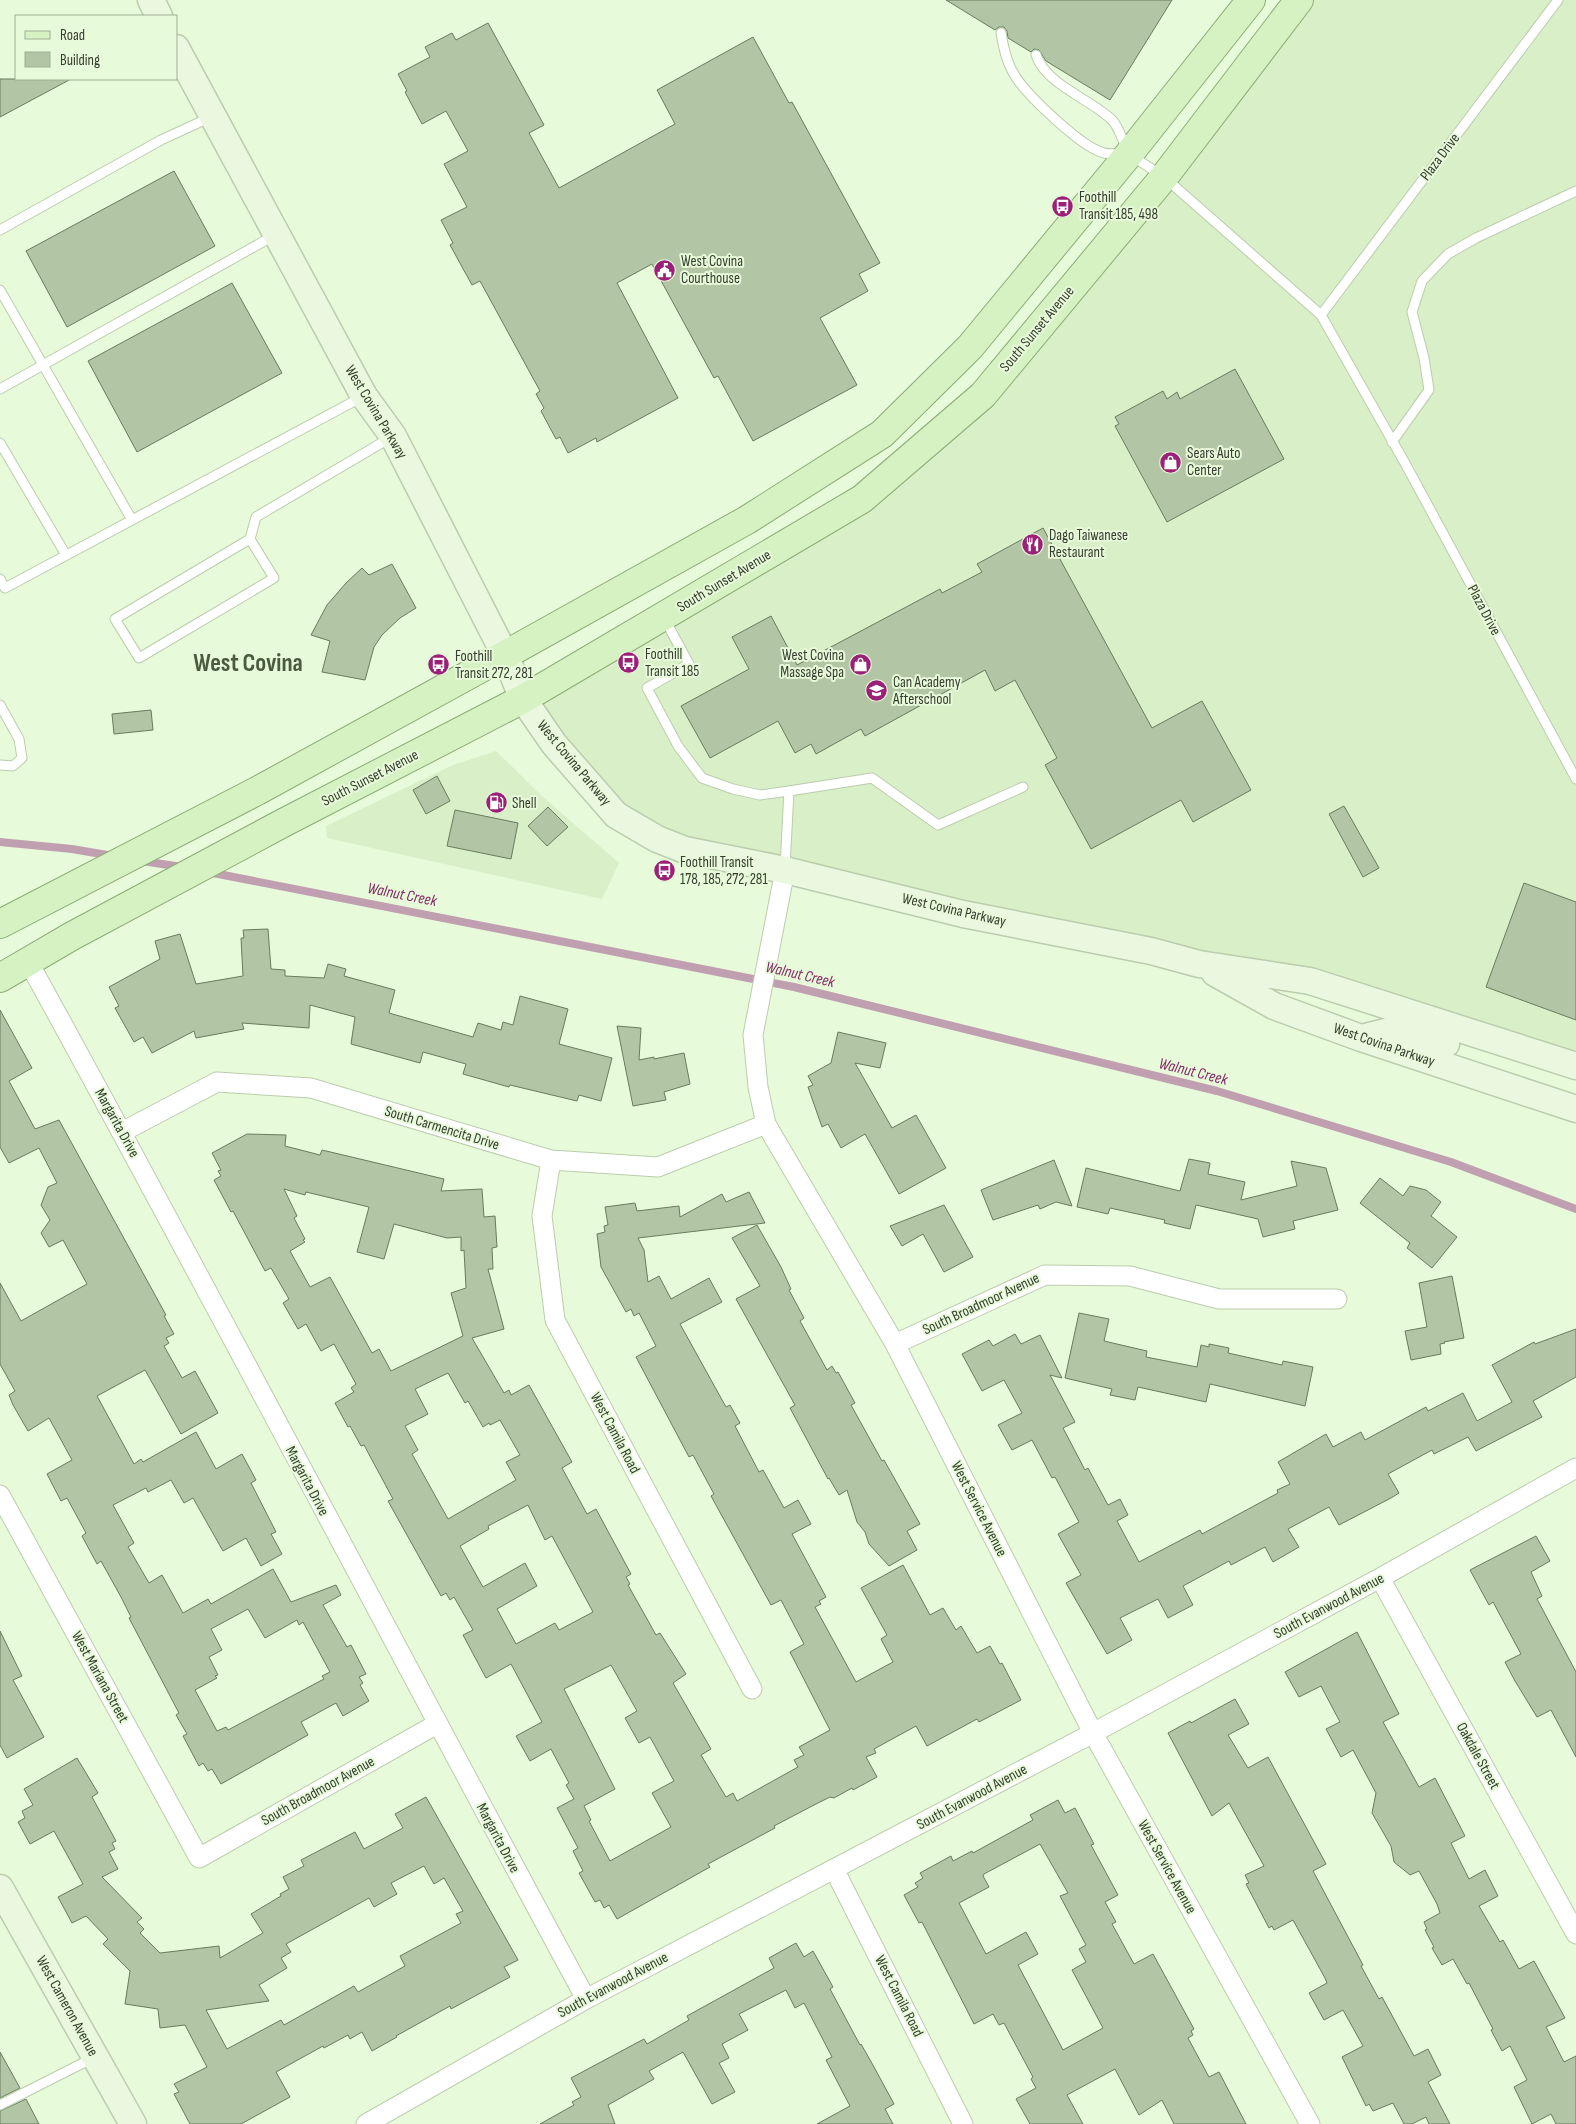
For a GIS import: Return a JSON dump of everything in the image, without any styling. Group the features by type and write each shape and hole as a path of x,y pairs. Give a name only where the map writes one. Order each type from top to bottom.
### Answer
{"main road":[{"path":"0,924 257,791 747,520 882,434 970,347 1129,154 1251,0"},
{"name":"South Sunset Avenue","path":"0,978 29,963 72,936 285,822 523,699 862,499 982,395 1164,177 1299,0"}],"street":[{"path":"150,0 158,15"},
{"name":"West Covina Parkway","path":"178,52 364,396 393,436 504,655 523,699 554,744 616,815 657,839 685,850 785,870 963,914 1151,951 1198,964 1310,981 1576,1066"},
{"name":"West Service Avenue","path":"785,870 753,1035 758,1087 766,1124 895,1344 1093,1733 1310,2124"},
{"name":"Margarita Drive","path":"29,963 122,1132 437,1724 586,1999"},
{"name":"West Covina Parkway","path":"1198,964 1274,1006 1361,1038 1576,1109"},
{"path":"1233,983 1280,992 1310,981"},
{"path":"1361,1038 1397,1029 1569,1082 1576,1072"},
{"name":"South Carmencita Drive","path":"122,1132 217,1082 310,1088 551,1160 658,1167 766,1124"},
{"name":"West Camila Road","path":"551,1160 542,1216 555,1320 752,1689"},
{"name":"South Broadmoor Avenue","path":"895,1344 1045,1275 1130,1276 1219,1299 1337,1300"},
{"name":"South Evanwood Avenue","path":"366,2124 586,1999 1093,1733 1380,1578 1576,1468"},
{"name":"West Mariana Street","path":"0,1495 199,1858"},
{"name":"Oakdale Street","path":"1380,1578 1576,1934"},
{"name":"South Broadmoor Avenue","path":"199,1858 437,1724"},
{"name":"West Camila Road","path":"834,1869 963,2124"},
{"name":"West Cameron Avenue","path":"0,1888 133,2124"}],"lane":[{"name":"Plaza Drive","path":"1321,315 1558,0"},
{"path":"1001,33 1005,57 1019,83 1057,120 1087,146 1103,154 1129,154 1113,121 1059,83 1038,62 1036,55"},
{"path":"0,230 161,140 213,116"},
{"name":"Plaza Drive","path":"1129,154 1164,177 1321,315 1576,779"},
{"path":"1392,442 1429,390 1424,358 1412,312 1422,281 1448,254 1476,238 1576,192"},
{"path":"0,389 277,234"},
{"path":"0,290 132,520"},
{"path":"0,579 5,588 364,396"},
{"path":"250,539 274,578 139,658 115,619 250,539 256,517 393,436"},
{"path":"0,443 66,555"},
{"path":"664,616 689,664 647,688 678,746 702,778 733,789 760,794 872,778 938,825 1023,787"},
{"path":"0,705 19,739 22,758 13,766 0,765"},
{"path":"785,870 789,791"},
{"path":"0,2105 95,2057"}],"shaded area":[{"path":"1298,0 1576,0 1576,1081 1294,991 657,839 523,699 862,499 982,395"},
{"path":"496,751 543,797 619,863 602,899 327,838 326,826 453,765"}],"building":[{"path":"946,0 1172,0 1110,100 1046,61 1039,50 1034,49 1031,52 1008,38 1004,27 999,27 995,30"},
{"path":"488,23 544,125 529,133 559,188 675,124 657,90 753,37 789,103 792,102 880,263 859,274 868,291 820,318 857,385 753,441 718,376 714,378 652,264 617,283 678,398 597,442 596,438 568,453 560,437 556,439 541,411 544,408 536,394 540,391 480,281 472,285 450,245 453,243 441,220 467,207 444,164 468,151 446,111 422,124 398,74 430,57 425,47 452,33 456,40"},
{"path":"0,79 69,80 0,117"},
{"path":"174,171 215,246 67,327 26,251"},
{"path":"232,283 282,373 137,452 88,361"},
{"path":"1235,369 1284,459 1167,522 1115,426 1119,424 1115,417 1163,391 1167,399 1177,392 1180,399"},
{"path":"1043,528 1152,728 1202,701 1251,790 1193,822 1181,800 1091,849 1045,765 1057,758 1015,680 995,691 985,670 865,736 861,729 816,754 811,744 795,753 778,721 710,758 681,706 749,669 732,637 771,616 797,665 940,589 942,593 982,572 977,564"},
{"path":"392,564 416,608 400,618 382,635 374,647 365,680 322,672 330,641 311,635 327,605 362,568 369,575"},
{"path":"151,710 153,730 114,734 112,714"},
{"path":"437,776 450,801 426,814 413,790"},
{"path":"1344,806 1379,868 1363,877 1329,814"},
{"path":"548,807 568,827 547,846 528,826"},
{"path":"455,810 518,823 511,859 447,846"},
{"path":"1524,883 1576,902 1576,1020 1486,987"},
{"path":"268,929 271,969 285,970 285,976 324,978 328,964 346,969 344,976 395,990 389,1013 473,1037 478,1023 501,1030 503,1022 513,1025 520,996 568,1009 559,1044 612,1058 601,1101 579,1095 577,1101 510,1085 509,1087 463,1074 466,1064 423,1052 420,1063 351,1044 355,1017 310,1005 309,1028 242,1023 244,1029 196,1038 194,1031 152,1053 143,1037 134,1042 115,1008 119,1006 109,987 160,959 155,941 180,934 196,984 243,976 241,938 244,938 243,930"},
{"path":"0,1010 32,1068 9,1081 35,1129 59,1120 166,1315 164,1316 174,1334 166,1338 169,1343 164,1346 182,1378 195,1371 218,1413 181,1434 145,1370 97,1396 134,1464 141,1459 143,1462 196,1432 216,1469 242,1454 256,1480 251,1483 276,1532 271,1534 282,1554 261,1566 246,1538 223,1551 193,1498 184,1503 171,1480 148,1492 146,1488 113,1505 134,1543 128,1547 149,1583 162,1575 183,1613 208,1599 211,1604 273,1569 291,1602 336,1585 341,1595 323,1605 347,1647 351,1645 366,1674 359,1677 363,1683 360,1685 369,1701 343,1716 336,1703 301,1722 308,1735 221,1784 212,1769 208,1771 203,1763 199,1766 183,1736 187,1734 176,1715 179,1713 129,1618 131,1617 121,1597 101,1561 97,1564 82,1536 86,1533 67,1498 61,1501 47,1474 72,1460 49,1418 28,1431 9,1395 15,1391 0,1364 0,1283 21,1321 87,1284 63,1240 49,1247 41,1233 50,1220 41,1205 48,1187 57,1183 39,1148 9,1163 0,1147","holes":["248,1609 265,1638 297,1620 299,1625 303,1622 330,1672 322,1676 324,1679 228,1730 226,1727 217,1731 195,1690 217,1678 215,1676 218,1675 209,1657 222,1650 211,1629"]},
{"path":"617,1026 641,1028 639,1060 684,1053 690,1084 664,1092 666,1100 633,1106"},
{"path":"838,1032 886,1043 880,1068 855,1063 892,1128 916,1115 946,1168 899,1194 865,1134 841,1148 828,1124 822,1127 808,1087 813,1085 808,1076 831,1063"},
{"path":"247,1134 286,1135 285,1146 320,1155 322,1150 444,1179 441,1191 482,1189 484,1217 495,1216 497,1247 492,1248 493,1269 488,1269 504,1329 472,1338 504,1393 509,1390 511,1395 529,1385 572,1462 562,1468 587,1514 596,1509 631,1574 626,1577 630,1584 628,1585 656,1635 660,1633 686,1674 673,1683 711,1749 701,1755 726,1797 733,1793 737,1801 798,1767 794,1760 804,1755 799,1747 830,1730 790,1652 804,1644 781,1600 771,1605 711,1496 714,1494 693,1455 689,1457 636,1357 656,1346 639,1313 634,1316 631,1309 626,1312 601,1267 597,1234 605,1232 604,1226 608,1225 605,1207 635,1203 637,1211 679,1206 680,1217 722,1194 726,1202 749,1192 765,1223 638,1238 644,1250 648,1282 659,1276 671,1299 709,1278 722,1302 680,1324 726,1407 730,1405 740,1423 735,1426 759,1472 763,1470 784,1508 798,1500 811,1524 792,1534 826,1597 819,1601 821,1604 815,1607 856,1682 893,1662 881,1639 887,1635 861,1588 903,1565 930,1615 943,1608 956,1630 961,1626 977,1653 990,1646 1000,1664 1002,1663 1021,1700 979,1722 977,1719 927,1746 916,1726 874,1749 876,1753 866,1757 877,1777 853,1790 852,1788 834,1798 830,1797 774,1826 775,1828 708,1864 710,1867 617,1919 609,1905 604,1908 600,1900 595,1902 579,1873 583,1871 573,1851 578,1848 557,1808 574,1799 566,1785 569,1783 551,1749 530,1761 516,1736 542,1722 511,1664 486,1678 463,1635 473,1630 454,1597 450,1600 446,1593 441,1596 388,1501 393,1499 364,1445 361,1446 335,1403 354,1392 351,1388 356,1384 334,1344 321,1351 306,1324 298,1329 283,1303 289,1299 271,1268 265,1271 214,1180 221,1176 218,1171 221,1170 212,1153","holes":["284,1189 305,1195 306,1192 369,1207 357,1252 384,1259 394,1224 447,1238 461,1237 461,1251 464,1250 466,1288 451,1293 463,1336 391,1371 379,1349 372,1353 330,1277 310,1287 290,1251 305,1242 294,1218 297,1216","448,1373 465,1403 468,1401 483,1427 500,1420 520,1455 506,1462 516,1480 448,1519 412,1454 418,1450 405,1426 428,1414 415,1389","528,1505 545,1540 552,1536 593,1612 559,1630 555,1623 516,1644 497,1609 537,1586 525,1563 483,1587 460,1546 489,1529 488,1526","611,1665 637,1711 625,1718 639,1743 650,1737 674,1781 652,1793 671,1827 610,1861 589,1821 591,1820 584,1806 615,1789 564,1689"]},
{"path":"1189,1159 1210,1163 1208,1174 1245,1182 1241,1200 1297,1186 1291,1161 1326,1168 1338,1210 1293,1221 1295,1229 1263,1237 1258,1219 1196,1205 1190,1229 1164,1223 1165,1220 1110,1208 1108,1214 1077,1207 1086,1168 1180,1191"},
{"path":"1054,1160 1072,1206 1056,1202 1040,1209 1038,1205 993,1220 981,1190"},
{"path":"1380,1178 1403,1196 1410,1186 1426,1190 1441,1202 1431,1216 1457,1237 1432,1268 1407,1248 1410,1243 1360,1203"},
{"path":"944,1205 973,1257 944,1272 923,1234 902,1246 890,1226"},
{"path":"757,1225 781,1267 791,1289 789,1290 804,1318 800,1321 827,1370 832,1366 836,1373 838,1372 855,1403 851,1405 920,1524 907,1531 917,1550 889,1566 869,1544 865,1532 857,1522 847,1490 839,1495 828,1479 790,1408 795,1405 736,1299 760,1286 732,1238"},
{"path":"1452,1276 1464,1338 1440,1344 1441,1354 1411,1360 1405,1331 1427,1327 1419,1283"},
{"path":"1079,1313 1109,1319 1104,1341 1147,1351 1146,1357 1197,1367 1201,1345 1209,1347 1209,1344 1229,1348 1228,1353 1282,1365 1283,1361 1313,1367 1305,1406 1210,1384 1206,1402 1138,1387 1135,1400 1110,1395 1112,1389 1065,1378"},
{"path":"1576,1329 1576,1377 1533,1401 1542,1417 1476,1451 1468,1437 1434,1454 1432,1450 1388,1474 1399,1493 1391,1498 1339,1525 1329,1507 1288,1529 1299,1547 1273,1562 1265,1547 1231,1565 1229,1561 1183,1586 1193,1605 1168,1618 1158,1599 1120,1618 1132,1640 1107,1654 1066,1583 1081,1575 1058,1534 1079,1522 1055,1477 1052,1478 1032,1440 1012,1450 998,1425 1022,1413 1004,1380 982,1391 962,1354 989,1340 993,1346 1015,1334 1021,1344 1040,1335 1062,1378 1050,1375 1075,1422 1063,1428 1085,1470 1088,1468 1108,1505 1120,1499 1128,1515 1117,1521 1139,1562 1200,1530 1202,1534 1278,1493 1277,1490 1290,1484 1278,1462 1326,1434 1333,1447 1361,1432 1365,1440 1426,1407 1428,1411 1463,1393 1477,1421 1512,1402 1492,1365 1534,1342 1535,1344"},
{"path":"1536,1536 1550,1561 1531,1572 1542,1596 1537,1599 1576,1672 1576,1757 1551,1710 1537,1717 1515,1681 1505,1662 1521,1654 1493,1602 1489,1605 1470,1570"},
{"path":"0,1631 22,1676 13,1680 44,1737 7,1758 0,1745"},
{"path":"1357,1632 1399,1714 1383,1722 1419,1787 1435,1778 1465,1836 1451,1843 1469,1879 1485,1870 1498,1896 1479,1906 1500,1942 1503,1940 1519,1969 1534,1961 1565,2018 1546,2027 1564,2062 1576,2056 1576,2124 1556,2124 1551,2114 1532,2124 1514,2087 1527,2080 1510,2046 1502,2051 1491,2030 1493,2029 1469,1983 1467,1984 1453,1959 1442,1965 1432,1948 1434,1947 1425,1930 1427,1929 1424,1922 1440,1913 1437,1904 1419,1871 1410,1875 1394,1862 1391,1846 1372,1813 1376,1793 1353,1750 1341,1757 1326,1729 1340,1722 1321,1686 1299,1697 1285,1672"},
{"path":"1235,1699 1249,1724 1228,1735 1248,1768 1268,1757 1326,1864 1313,1871 1363,1965 1361,1966 1379,1999 1382,1997 1414,2056 1428,2049 1441,2075 1428,2082 1450,2124 1429,2124 1426,2117 1412,2124 1404,2124 1393,2103 1373,2111 1369,2104 1366,2106 1342,2057 1363,2046 1343,2010 1324,2020 1309,1993 1327,1983 1325,1978 1293,1920 1274,1930 1272,1926 1269,1928 1246,1884 1249,1883 1245,1875 1264,1866 1229,1803 1212,1816 1168,1733"},
{"path":"77,1758 98,1793 92,1797 116,1841 112,1843 115,1849 109,1852 118,1869 102,1877 142,1918 137,1922 144,1929 140,1933 160,1953 219,1946 220,1958 263,1933 251,1914 289,1889 283,1877 304,1866 301,1860 355,1832 364,1849 403,1828 395,1814 426,1797 518,1960 504,1967 510,1977 451,2009 450,2006 372,2051 362,2032 350,2039 348,2035 324,2048 323,2046 276,2072 290,2097 241,2124 190,2124 174,2094 179,2092 174,2084 207,2067 185,2025 160,2028 158,2009 125,2004 130,1971 103,1944 108,1939 86,1916 72,1923 58,1897 83,1884 54,1831 30,1844 18,1822 25,1818 22,1811 33,1805 24,1789","holes":["424,1866 434,1884 444,1878 463,1911 456,1914 461,1923 400,1956 405,1966 358,1992 354,1986 284,2025 281,2020 227,2049 206,2010 269,2001 259,1985 287,1968 281,1958 291,1952 286,1944 369,1898 374,1907 397,1894 391,1883"]},
{"path":"1058,1800 1065,1813 1075,1808 1094,1844 1091,1845 1118,1895 1105,1902 1116,1922 1112,1924 1134,1964 1153,1954 1194,2029 1191,2031 1193,2035 1188,2038 1209,2077 1219,2072 1246,2124 1174,2124 1162,2100 1139,2115 1115,2069 1067,2095 1083,2124 1030,2124 1016,2099 1036,2088 1031,2079 1033,2077 1004,2023 999,2025 993,2014 974,2024 922,1922 919,1923 904,1895 918,1887 915,1883 923,1878 920,1873 951,1856 953,1861 972,1851 973,1853 1033,1820 1030,1815","holes":["1040,1844 1068,1893 1060,1896 1086,1945 1079,1949 1086,1962 1072,1970 1103,2028 1063,2050 1018,1965 1038,1954 1026,1932 986,1954 959,1903 989,1887 983,1876 984,1874"]},
{"path":"796,1943 804,1957 813,1951 833,1987 830,1989 894,2104 885,2109 893,2124 817,2124 850,2106 826,2060 832,2057 804,2003 795,2008 786,1990 739,2014 748,2030 722,2044 729,2058 719,2063 735,2092 712,2104 683,2052 649,2071 654,2079 608,2105 615,2124 540,2124 574,2105 572,2102 581,2097 571,2078 644,2039 647,2044 689,2020 687,2016 774,1968 769,1958"},
{"path":"0,2052 20,2088 0,2098"},
{"path":"26,2099 39,2124 0,2124 0,2111"}],"waterway":[{"name":"Walnut Creek","path":"0,842 72,849 113,856"},
{"name":"Walnut Creek","path":"142,861 182,867"},
{"name":"Walnut Creek","path":"208,872 794,987 1217,1091 1451,1162 1576,1209"}],"place":[{"name":"Foothill Transit 185, 498","path":"1063,206"},
{"name":"West Covina Courthouse","path":"665,270"},
{"name":"Sears Auto Center","path":"1171,462"},
{"name":"Dago Taiwanese Restaurant","path":"1033,544"},
{"name":"Foothill Transit 185","path":"629,663"},
{"name":"West Covina Massage Spa","path":"860,664"},
{"name":"Foothill Transit 272, 281","path":"439,665"},
{"name":"Can Academy Afterschool","path":"877,691"},
{"name":"Shell","path":"496,803"},
{"name":"Foothill Transit 178, 185, 272, 281","path":"664,871"}],"district":[{"name":"West Covina","path":"248,663"}]}
